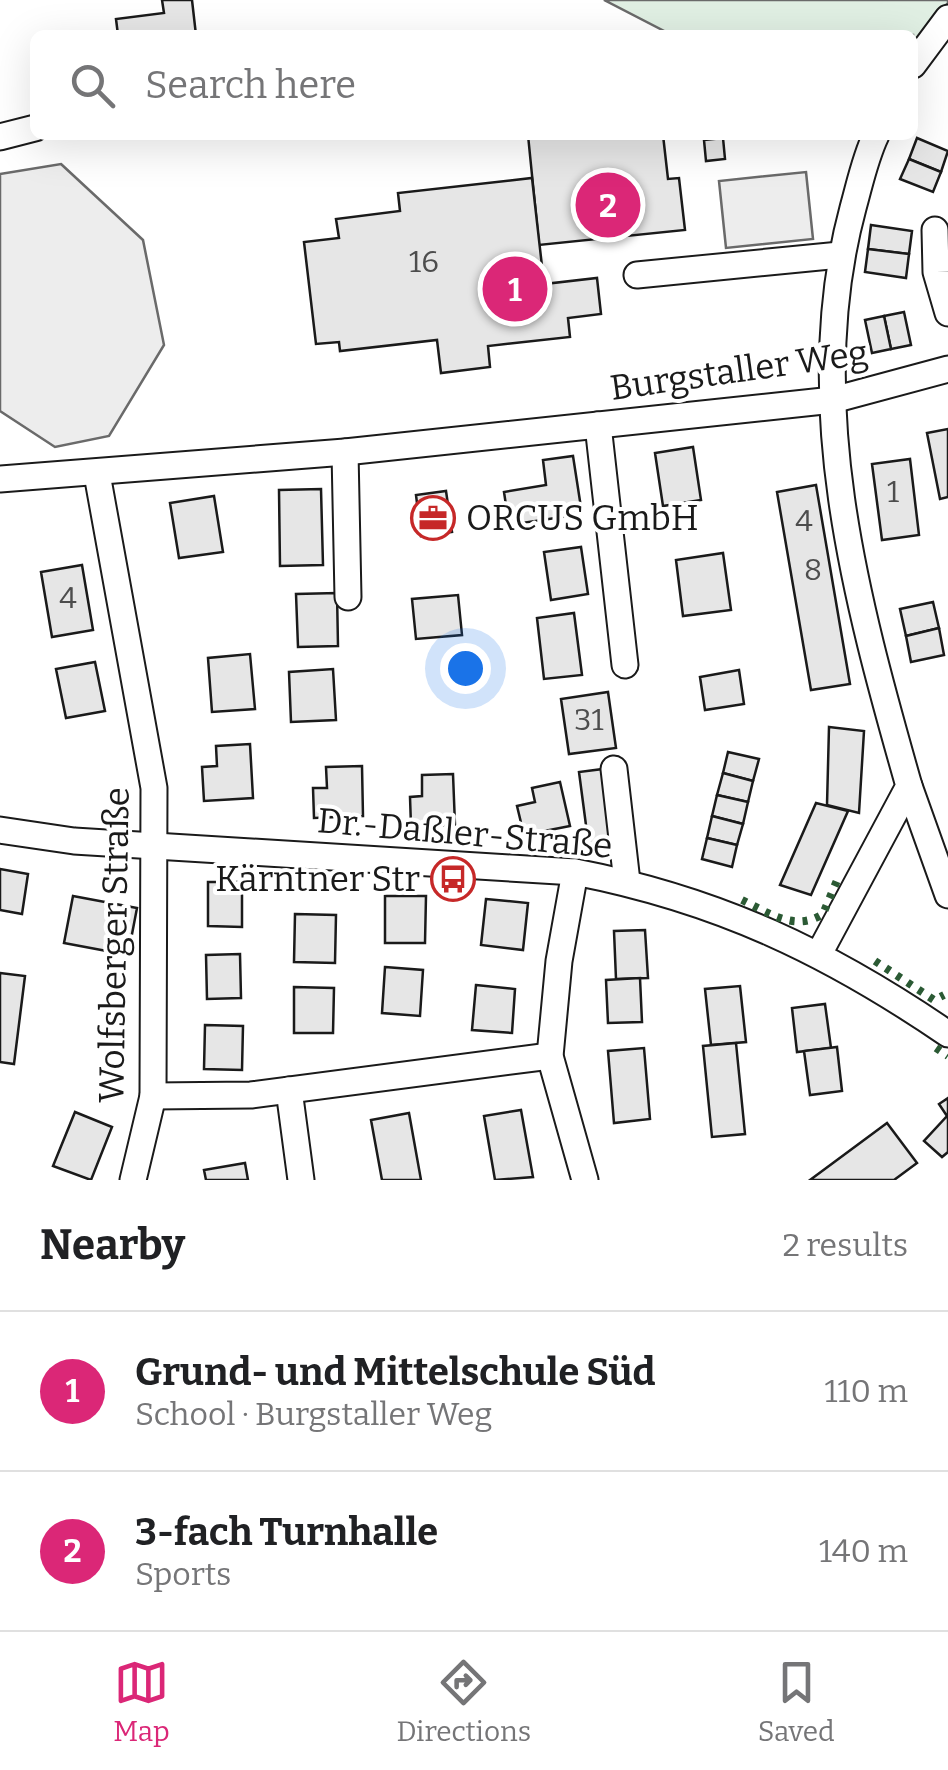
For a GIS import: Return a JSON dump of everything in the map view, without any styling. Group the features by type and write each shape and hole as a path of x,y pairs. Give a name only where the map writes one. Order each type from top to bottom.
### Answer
{"street":[{"path":"918,57 948,18"},
{"path":"0,137 30,129"},
{"path":"874,140 840,255 830,383 845,529 863,621 910,786 948,895"},
{"path":"935,230 936,272 948,313"},
{"path":"637,274 840,255"},
{"name":"Burgstaller Weg","path":"0,479 345,452 834,400 948,369"},
{"name":"Burgstaller Weg","path":"598,425 625,664"},
{"path":"345,452 348,596"},
{"name":"Wolfsberger Straße","path":"97,474 154,788 153,1096 134,1180"},
{"path":"614,769 626,882"},
{"path":"820,952 910,786"},
{"name":"Dr.-Daßler-Straße","path":"0,830 74,841 575,872 626,882 705,904 820,952 948,1034"},
{"path":"575,872 559,961 550,1056 585,1180"},
{"path":"153,1096 289,1090 550,1056"},
{"path":"289,1090 301,1180"}],"green space":[{"path":"604,0 948,0 918,41 918,30 662,30"}],"shaded area":[{"path":"61,164 143,240 164,345 109,436 55,447 0,411 0,174"},
{"path":"806,172 813,239 726,248 719,181"}],"building":[{"path":"162,0 192,0 195,30 117,30 116,19 164,13"},
{"path":"918,138 948,151 941,172 909,159"},
{"path":"528,140 664,140 668,179 679,178 685,230 539,245"},
{"path":"704,140 723,140 725,159 706,161"},
{"path":"909,159 941,172 933,192 900,179"},
{"path":"532,178 544,284 597,278 601,314 568,318 570,337 488,346 490,367 441,373 437,340 340,351 339,342 316,344 304,242 339,238 336,219 400,211 398,193"},
{"path":"871,225 912,231 909,254 868,249"},
{"path":"868,249 909,254 906,278 865,272"},
{"path":"904,312 911,345 891,349 884,316"},
{"path":"884,316 891,349 872,353 865,320"},
{"path":"948,429 948,497 940,499 927,433"},
{"path":"693,447 701,500 663,506 655,453"},
{"path":"573,456 582,514 509,525 504,492 546,485 543,460"},
{"path":"910,459 919,535 882,540 872,464"},
{"path":"816,485 850,684 811,690 777,492"},
{"path":"321,489 323,565 280,566 279,490"},
{"path":"446,491 452,532 421,536 416,495"},
{"path":"214,496 223,552 179,558 170,503"},
{"path":"581,547 588,594 551,600 544,552"},
{"path":"723,553 731,610 683,616 676,560"},
{"path":"82,565 93,630 52,637 41,572"},
{"path":"337,593 338,646 298,647 296,594"},
{"path":"458,595 462,635 416,639 412,599"},
{"path":"933,602 939,628 906,636 900,609"},
{"path":"574,613 582,675 544,679 537,618"},
{"path":"939,628 944,655 911,662 906,636"},
{"path":"250,654 255,709 212,712 208,658"},
{"path":"95,662 105,711 66,718 56,669"},
{"path":"333,669 336,720 291,722 289,672"},
{"path":"739,670 744,704 705,710 700,677"},
{"path":"608,692 616,748 569,754 561,699"},
{"path":"829,727 864,731 859,813 827,805"},
{"path":"250,744 253,798 204,801 202,767 217,766 216,746"},
{"path":"728,752 759,759 753,781 723,773"},
{"path":"362,766 363,816 314,818 313,788 327,788 326,767"},
{"path":"603,769 614,844 589,848 579,772"},
{"path":"723,773 753,781 748,802 717,795"},
{"path":"453,774 455,825 411,826 410,797 422,796 422,775"},
{"path":"560,782 570,826 524,835 517,806 535,802 532,788"},
{"path":"717,795 748,802 743,824 712,816"},
{"path":"816,803 848,811 811,895 780,885"},
{"path":"712,816 743,824 737,845 707,838"},
{"path":"707,838 737,845 732,867 702,859"},
{"path":"0,869 28,874 22,914 0,910"},
{"path":"208,882 242,882 242,927 208,926"},
{"path":"73,896 137,908 128,955 64,943"},
{"path":"385,896 426,896 425,943 385,943"},
{"path":"486,899 528,903 523,950 481,945"},
{"path":"295,914 336,915 335,963 294,962"},
{"path":"645,930 648,978 616,979 614,931"},
{"path":"240,954 241,998 207,999 206,955"},
{"path":"385,967 423,970 420,1016 382,1013"},
{"path":"0,973 25,976 14,1064 0,1062"},
{"path":"640,978 642,1022 608,1023 606,980"},
{"path":"476,985 515,989 512,1033 472,1030"},
{"path":"740,986 746,1042 711,1045 705,989"},
{"path":"294,987 334,988 333,1033 294,1033"},
{"path":"825,1004 831,1048 797,1052 792,1008"},
{"path":"205,1025 243,1026 242,1070 204,1069"},
{"path":"736,1043 745,1134 712,1137 703,1046"},
{"path":"837,1047 842,1091 810,1095 804,1051"},
{"path":"644,1048 650,1119 614,1123 608,1051"},
{"path":"948,1098 948,1152 942,1157 924,1141 947,1116 939,1104"},
{"path":"521,1110 533,1177 495,1180 484,1116"},
{"path":"75,1112 112,1127 91,1180 53,1166"},
{"path":"409,1113 421,1180 382,1180 371,1120"},
{"path":"887,1123 917,1163 894,1180 810,1180"},
{"path":"245,1163 248,1180 206,1180 204,1170"}],"hedge":[{"path":"742,900 782,919 813,919 823,914 838,878"},
{"path":"875,961 934,1000 944,995"},
{"path":"936,1048 948,1056"}],"place":[{"name":"3-fach Turnhalle","path":"608,205"},
{"name":"Grund- und Mittelschule Süd","path":"515,289"},
{"name":"ORCUS GmbH","path":"433,518"},
{"name":"Kärntner Str","path":"453,879"}]}
